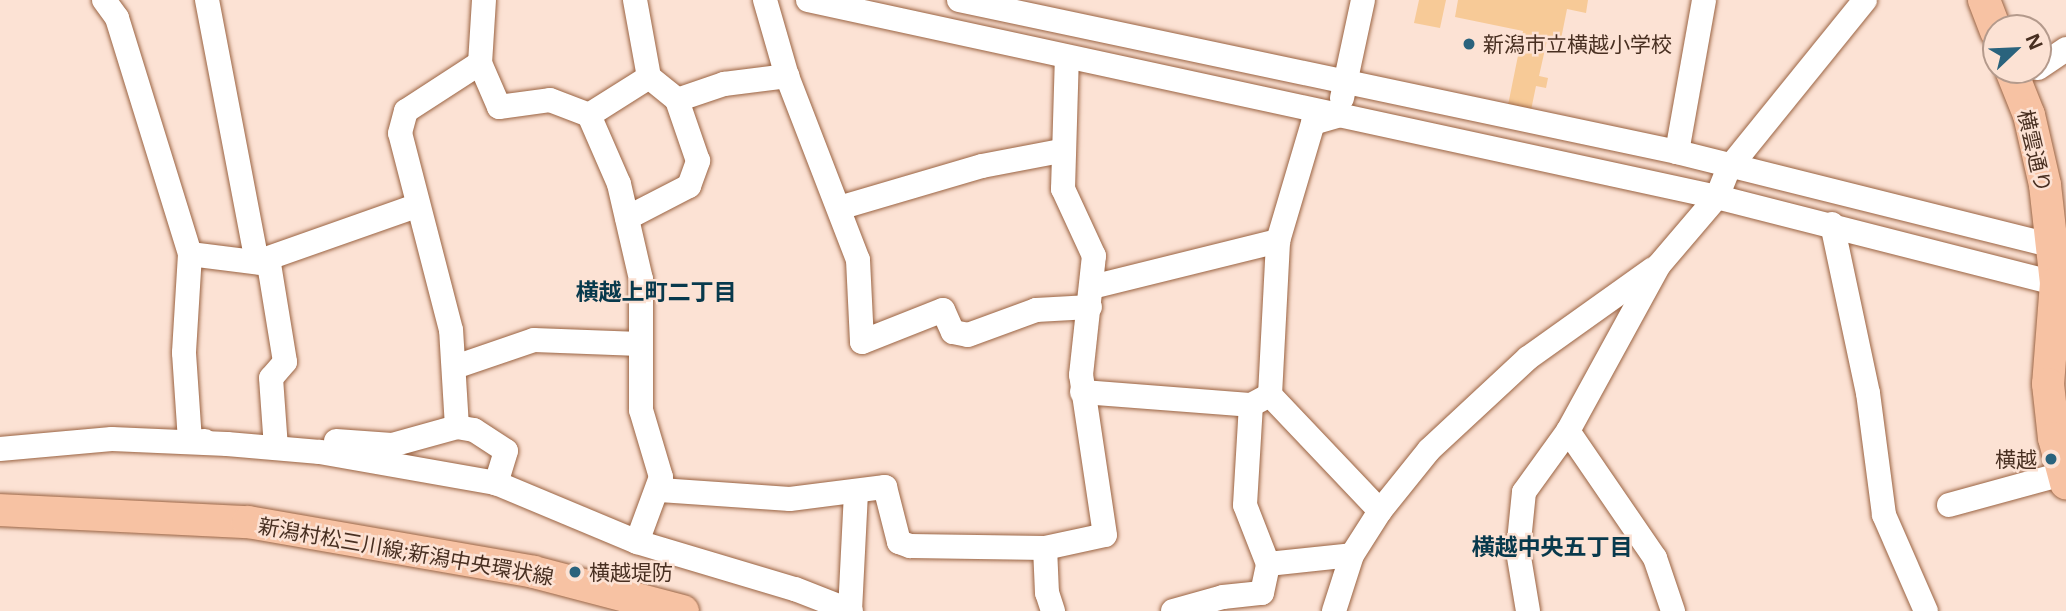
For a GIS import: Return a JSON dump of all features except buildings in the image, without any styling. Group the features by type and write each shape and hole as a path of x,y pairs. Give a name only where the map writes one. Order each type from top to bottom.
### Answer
{"main road":[{"name":"横雲通り","path":"2026,84 2029,115 2059,247 2061,284 2048,384 2064,479"},
{"name":"新潟村松三川線;新潟中央環状線","path":"0,510 248,522 534,572 683,611"}],"street":[{"path":"104,0 117,18 190,254 184,354 190,442"},
{"path":"206,0 257,262"},
{"path":"484,0 480,63 499,107 550,100 589,115 599,131 627,218 640,279 641,410 658,459 660,490 637,542"},
{"path":"627,218 689,186 698,161 677,100 649,77 635,0"},
{"path":"765,0 787,76 858,260 862,342 943,310 953,332 968,335 1036,310 1091,297 1278,242"},
{"path":"808,0 1717,197 2061,284"},
{"path":"960,0 1346,84 1677,152 1729,168 2059,247"},
{"path":"1338,116 1363,0"},
{"path":"1677,152 1704,0"},
{"path":"1528,611 1518,551 1524,492 1568,431 1659,265 1717,197 1729,168 1865,0"},
{"path":"660,490 790,499 885,487 899,542 910,546 1045,548 1105,536 1082,392 1094,256 1063,190 1061,151 1067,57"},
{"path":"457,427 451,330 416,206 400,133 406,111 480,63"},
{"path":"677,100 724,84 787,76"},
{"path":"589,115 649,77"},
{"path":"1173,611 1223,597 1240,604 1262,593 1268,564 1245,505 1278,242 1313,123 1338,116"},
{"path":"839,208 982,166 1061,151"},
{"path":"257,262 416,206"},
{"path":"1832,224 1868,393 1884,515 1926,611"},
{"path":"190,254 269,264 285,362 271,378 276,442"},
{"path":"1334,611 1352,555 1380,511 1429,450 1528,358 1659,265"},
{"path":"454,367 534,340 640,344"},
{"path":"1082,392 1260,400 1380,511"},
{"path":"0,449 111,439 392,445 457,427 474,430 506,451 496,483"},
{"path":"1568,431 1655,558 1673,611"},
{"path":"276,442 496,483 637,542 795,589 851,611 856,491"},
{"path":"1949,505 2064,479"},
{"path":"1045,548 1047,593 1053,611"},
{"path":"1268,564 1352,555"}],"place":[{"name":"新潟市立横越小学校","path":"1469,44"},
{"name":"横越","path":"2051,459"},
{"name":"横越堤防","path":"575,572"}],"district":[{"name":"横越上町二丁目","path":"656,291"},
{"name":"横越中央五丁目","path":"1552,546"}]}
